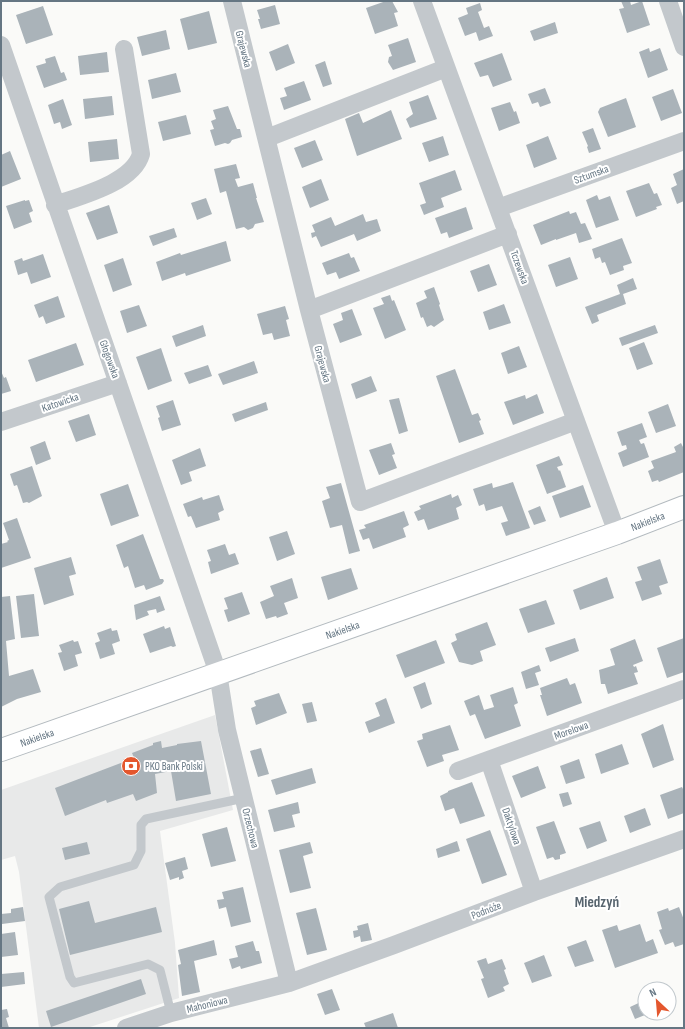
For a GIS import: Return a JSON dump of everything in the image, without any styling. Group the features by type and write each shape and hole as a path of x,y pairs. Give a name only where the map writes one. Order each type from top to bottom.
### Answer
{"main road":[{"name":"Nakielska","path":"1,750 617,533 684,507"}],"street":[{"name":"Grajewska","path":"232,1 309,310 360,502 576,421"},
{"name":"Tczewska","path":"422,1 617,533"},
{"path":"668,1 684,47"},
{"name":"Głogowska","path":"1,45 55,205 218,673"},
{"path":"55,205 98,189 116,180 128,173 139,161 141,154 124,49"},
{"path":"267,138 446,68"},
{"name":"Sztumska","path":"498,208 684,141"},
{"path":"309,310 508,234"},
{"name":"Katowicka","path":"1,422 118,383"},
{"name":"Orzechowa","path":"218,673 227,730 289,983"},
{"name":"Morelowa","path":"458,772 684,689"},
{"name":"Daktylowa","path":"489,760 534,892"},
{"name":"Podnóże","path":"289,983 534,892 684,839"},
{"name":"Mahoniowa","path":"126,1028 171,1013 289,983"}],"lane":[{"path":"171,1013 160,970 148,964 74,983 70,977 49,896 60,887 134,864 141,851 141,825 146,819 244,798"}],"shaded area":[{"path":"215,715 233,810 160,831 175,943 179,998 87,1028 39,1028 19,872 15,856 1,860 1,790"}],"building":[{"path":"386,1 392,1 398,12 394,13 398,26 375,34 366,8"},
{"path":"621,1 630,1 631,5 642,1 650,25 627,33 619,9 624,8"},
{"path":"480,3 482,10 478,12 484,28 489,26 493,36 479,41 476,32 465,36 458,18 468,14 466,8"},
{"path":"275,5 280,24 261,29 257,10"},
{"path":"43,6 53,35 26,44 16,15"},
{"path":"209,11 217,43 188,50 180,19"},
{"path":"555,22 558,33 534,41 530,31"},
{"path":"166,30 170,49 142,56 137,37"},
{"path":"408,38 416,62 393,70 388,62 389,57 392,56 388,45"},
{"path":"288,44 295,63 276,71 269,52"},
{"path":"649,48 650,52 660,48 668,70 648,78 639,52"},
{"path":"107,52 109,72 80,75 78,56"},
{"path":"502,53 512,80 493,87 488,75 480,77 474,63"},
{"path":"55,56 61,73 64,72 67,80 44,88 36,66 46,63 45,59"},
{"path":"325,61 332,84 323,87 315,65"},
{"path":"176,73 181,92 152,99 148,80"},
{"path":"304,81 311,100 284,110 280,98 287,96 284,88"},
{"path":"545,88 551,103 540,107 538,102 532,104 528,94"},
{"path":"673,89 682,113 661,121 652,97"},
{"path":"428,95 437,119 410,128 406,119 413,114 409,102"},
{"path":"112,96 114,115 85,119 83,99"},
{"path":"626,98 636,127 608,137 598,112 600,108"},
{"path":"63,99 72,125 62,129 60,122 54,124 48,105"},
{"path":"510,102 514,112 516,111 520,123 499,131 491,108"},
{"path":"228,106 237,129 240,129 242,137 232,140 228,144 225,143 215,146 210,130 214,129 211,121 216,119 213,110"},
{"path":"391,110 402,139 357,156 345,119 359,113 363,123"},
{"path":"186,115 191,134 163,141 158,122"},
{"path":"593,128 601,149 589,153 588,146 582,132"},
{"path":"443,136 449,155 429,162 422,143"},
{"path":"548,136 557,159 534,168 526,145"},
{"path":"117,139 119,159 90,162 88,142"},
{"path":"315,140 323,160 302,168 294,148"},
{"path":"10,151 21,179 1,187 1,155"},
{"path":"236,164 240,178 235,179 238,187 253,183 264,222 255,224 253,228 248,230 244,227 236,229 226,191 220,193 214,169"},
{"path":"684,169 684,201 677,204 671,188 677,185 673,174"},
{"path":"455,170 462,190 441,198 444,207 424,215 420,205 426,203 419,183"},
{"path":"321,179 329,200 310,208 302,187"},
{"path":"649,183 654,194 657,193 662,205 656,207 657,209 636,217 626,191"},
{"path":"597,195 599,200 610,196 619,220 596,228 586,200"},
{"path":"206,198 212,214 197,220 191,203"},
{"path":"29,200 33,211 29,213 32,222 14,229 6,206"},
{"path":"109,205 118,233 97,240 86,213"},
{"path":"466,207 473,229 449,238 447,232 441,234 435,218"},
{"path":"569,211 570,214 576,212 581,224 585,223 592,239 579,243 576,233 541,245 533,225"},
{"path":"363,214 366,222 377,219 381,231 357,241 354,234 321,247 316,236 312,238 311,233 315,232 312,225 331,217 335,226"},
{"path":"174,228 177,237 153,246 149,236"},
{"path":"622,238 632,263 623,266 624,270 610,275 605,262 602,263 600,257 595,259 592,249"},
{"path":"226,241 231,261 186,276 185,273 162,281 156,262 180,253 181,255"},
{"path":"349,253 351,258 354,257 360,271 339,279 336,272 327,275 322,263"},
{"path":"43,254 51,277 31,284 27,272 18,275 14,261 22,258 23,261"},
{"path":"570,257 578,279 556,287 548,265"},
{"path":"123,258 132,285 113,292 104,265"},
{"path":"489,264 497,285 478,292 470,271"},
{"path":"633,278 637,289 623,294 626,304 597,315 599,321 592,324 585,307 620,294 617,285"},
{"path":"434,287 444,320 434,327 431,325 427,327 423,317 421,318 416,303 427,298 424,291"},
{"path":"390,295 392,301 394,300 406,330 385,339 373,308 384,304 381,298"},
{"path":"58,296 65,317 46,324 43,316 39,318 34,305"},
{"path":"504,304 511,323 489,330 483,312"},
{"path":"139,305 147,326 127,333 120,311"},
{"path":"285,306 289,319 286,320 290,336 274,340 272,333 263,335 257,314"},
{"path":"352,309 362,335 340,343 333,324 343,320 341,313"},
{"path":"203,325 206,336 176,347 172,336"},
{"path":"655,325 658,333 622,346 619,338"},
{"path":"644,342 653,364 637,370 629,348"},
{"path":"76,343 84,365 36,382 28,360"},
{"path":"519,346 527,367 508,374 501,353"},
{"path":"161,348 172,381 148,390 136,357"},
{"path":"254,361 258,373 223,385 218,374"},
{"path":"208,365 212,376 189,384 184,373"},
{"path":"455,369 472,415 478,413 481,420 479,421 484,434 459,443 436,376"},
{"path":"1,371 4,378 6,377 11,391 1,394"},
{"path":"371,376 377,391 356,399 351,384"},
{"path":"537,394 544,413 513,425 504,402 525,395 526,399"},
{"path":"399,398 408,431 399,434 389,400"},
{"path":"173,400 181,425 162,431 158,418 160,417 156,406"},
{"path":"266,402 268,410 235,422 232,414"},
{"path":"668,404 676,426 656,433 648,412"},
{"path":"89,414 96,435 76,442 68,421"},
{"path":"642,423 647,437 639,440 641,444 644,443 649,457 623,467 618,453 627,449 626,445 622,446 617,432"},
{"path":"45,441 51,459 36,465 30,447"},
{"path":"391,443 395,454 392,455 397,468 379,475 369,450"},
{"path":"681,443 684,449 684,472 659,482 658,480 652,482 648,471 654,468 651,461 676,452 674,447"},
{"path":"200,448 206,466 189,472 192,481 181,485 172,460"},
{"path":"559,456 563,465 557,467 559,471 560,470 566,487 547,494 536,465"},
{"path":"32,466 42,496 29,503 23,503 17,485 14,486 10,474"},
{"path":"513,482 530,528 506,536 501,523 508,521 502,506 486,511 484,504 479,506 473,489 492,483 493,488"},
{"path":"341,483 360,551 349,554 342,525 330,528 322,501 330,498 326,487"},
{"path":"128,484 139,516 111,526 100,494"},
{"path":"583,485 591,507 560,518 552,496"},
{"path":"451,494 452,498 458,495 462,505 456,508 459,519 428,530 424,519 418,521 414,512 421,509 419,506"},
{"path":"219,495 224,510 218,513 220,520 196,528 191,516 188,517 183,504 202,497 203,500"},
{"path":"540,506 546,521 534,525 528,511"},
{"path":"404,511 409,525 403,528 406,537 373,549 369,538 363,540 359,530 366,528 364,525"},
{"path":"17,518 31,558 1,568 1,544 8,542 7,541 9,540 3,523"},
{"path":"287,531 295,554 277,561 269,537"},
{"path":"143,534 160,579 163,579 164,581 162,584 146,590 144,585 135,588 128,566 124,568 116,545"},
{"path":"225,544 229,555 235,553 239,564 211,574 208,562 211,561 207,550"},
{"path":"71,557 76,574 69,576 74,595 44,605 34,568"},
{"path":"660,559 668,583 659,586 662,594 642,601 635,582 642,580 637,567"},
{"path":"351,568 358,589 328,600 321,577"},
{"path":"607,577 614,598 580,610 573,590"},
{"path":"292,578 298,598 284,603 288,614 277,618 276,616 266,619 260,602 274,596 270,586"},
{"path":"242,592 250,614 228,622 224,610 228,609 224,598"},
{"path":"34,594 39,636 21,638 16,596"},
{"path":"10,596 15,639 6,641 9,676 33,669 41,692 17,699 1,707 1,597"},
{"path":"160,596 165,610 157,613 156,609 147,611 149,615 136,620 134,605"},
{"path":"546,600 555,624 528,633 519,609"},
{"path":"487,622 496,645 480,651 483,661 472,665 459,662 451,643 457,640 455,634"},
{"path":"164,626 165,629 170,627 176,646 171,646 150,653 143,634"},
{"path":"111,628 112,631 117,630 120,641 112,644 115,654 100,659 95,643 100,641 97,633"},
{"path":"575,638 579,651 550,662 545,648"},
{"path":"684,638 684,672 667,678 657,648"},
{"path":"635,639 643,661 633,665 634,667 636,666 638,672 634,673 638,684 608,694 605,684 601,684 599,670 615,665 610,649"},
{"path":"73,640 74,642 78,641 82,653 75,655 78,666 64,671 58,653 62,652 59,645"},
{"path":"436,640 445,663 405,678 396,655"},
{"path":"539,665 541,671 535,673 539,685 526,689 521,672"},
{"path":"567,678 570,685 575,683 582,703 547,716 540,695 542,695 540,688"},
{"path":"425,682 432,704 421,709 413,687"},
{"path":"513,687 518,703 514,705 521,726 485,739 475,714 470,716 464,701 479,695 484,710 494,707 490,695"},
{"path":"279,693 287,713 256,725 251,708 256,706 254,701"},
{"path":"386,698 395,723 369,733 365,722 380,716 375,703"},
{"path":"312,702 317,721 307,723 302,704"},
{"path":"663,724 674,760 653,768 641,734"},
{"path":"450,725 459,750 442,755 444,761 427,767 417,741 423,739 422,734"},
{"path":"161,741 162,748 177,744 201,741 211,794 176,801 171,771 155,774 157,793 136,801 133,794 107,803 106,800 65,816 55,788 134,758 132,753 153,745 153,743"},
{"path":"622,744 629,764 601,774 595,754"},
{"path":"261,748 269,774 258,777 250,751"},
{"path":"579,759 585,778 566,784 560,766"},
{"path":"538,766 546,788 521,798 512,776"},
{"path":"312,768 316,783 276,795 271,780"},
{"path":"472,782 485,816 460,824 454,808 445,811 440,796 448,791"},
{"path":"682,787 684,791 684,813 668,819 660,795"},
{"path":"568,792 572,804 563,807 559,794"},
{"path":"298,802 300,813 292,815 295,827 274,832 268,810"},
{"path":"645,808 651,825 630,833 624,816"},
{"path":"554,821 566,853 560,855 560,859 555,860 553,857 547,859 536,827"},
{"path":"600,821 607,841 587,849 579,828"},
{"path":"227,827 236,861 211,867 202,834"},
{"path":"490,830 507,875 482,884 466,839"},
{"path":"457,841 460,851 438,858 436,849"},
{"path":"87,842 90,854 65,860 62,848"},
{"path":"310,842 313,853 303,856 311,888 290,893 279,850"},
{"path":"185,857 188,869 182,871 184,878 179,880 179,877 170,880 165,863"},
{"path":"243,887 251,922 231,927 226,907 219,909 217,900 224,899 222,892"},
{"path":"89,901 95,923 156,907 162,932 70,955 59,909"},
{"path":"23,907 25,921 2,924 1,914 11,913 11,909"},
{"path":"679,907 684,920 684,944 675,947 673,942 665,945 659,930 662,929 657,912 668,908 669,911"},
{"path":"316,908 327,950 307,955 296,913"},
{"path":"368,923 372,940 361,942 360,936 354,938 353,931 358,930 357,926"},
{"path":"640,924 646,942 653,939 658,953 615,968 602,930 617,925 619,931"},
{"path":"15,932 18,955 1,957 1,934"},
{"path":"214,940 217,955 194,961 200,992 182,996 178,965 181,964 178,950"},
{"path":"586,940 594,961 575,967 567,947"},
{"path":"253,941 256,951 259,951 262,963 241,969 240,966 232,969 229,959 238,957 235,946"},
{"path":"544,955 552,976 532,983 524,963"},
{"path":"486,958 488,964 502,959 509,984 503,987 505,991 488,998 481,979 484,978 477,961"},
{"path":"24,972 25,984 1,987 1,974"},
{"path":"141,979 146,994 51,1027 46,1011"},
{"path":"332,989 340,1010 325,1015 317,994"},
{"path":"637,1004 637,1018 635,1019 630,1007"},
{"path":"7,1009 9,1017 6,1018 9,1028 1,1028 1,1010"},
{"path":"393,1013 398,1028 366,1028 364,1023"}],"place":[{"name":"PKO Bank Polski","path":"131,766"}],"district":[{"name":"Miedzyń","path":"597,902"}]}
